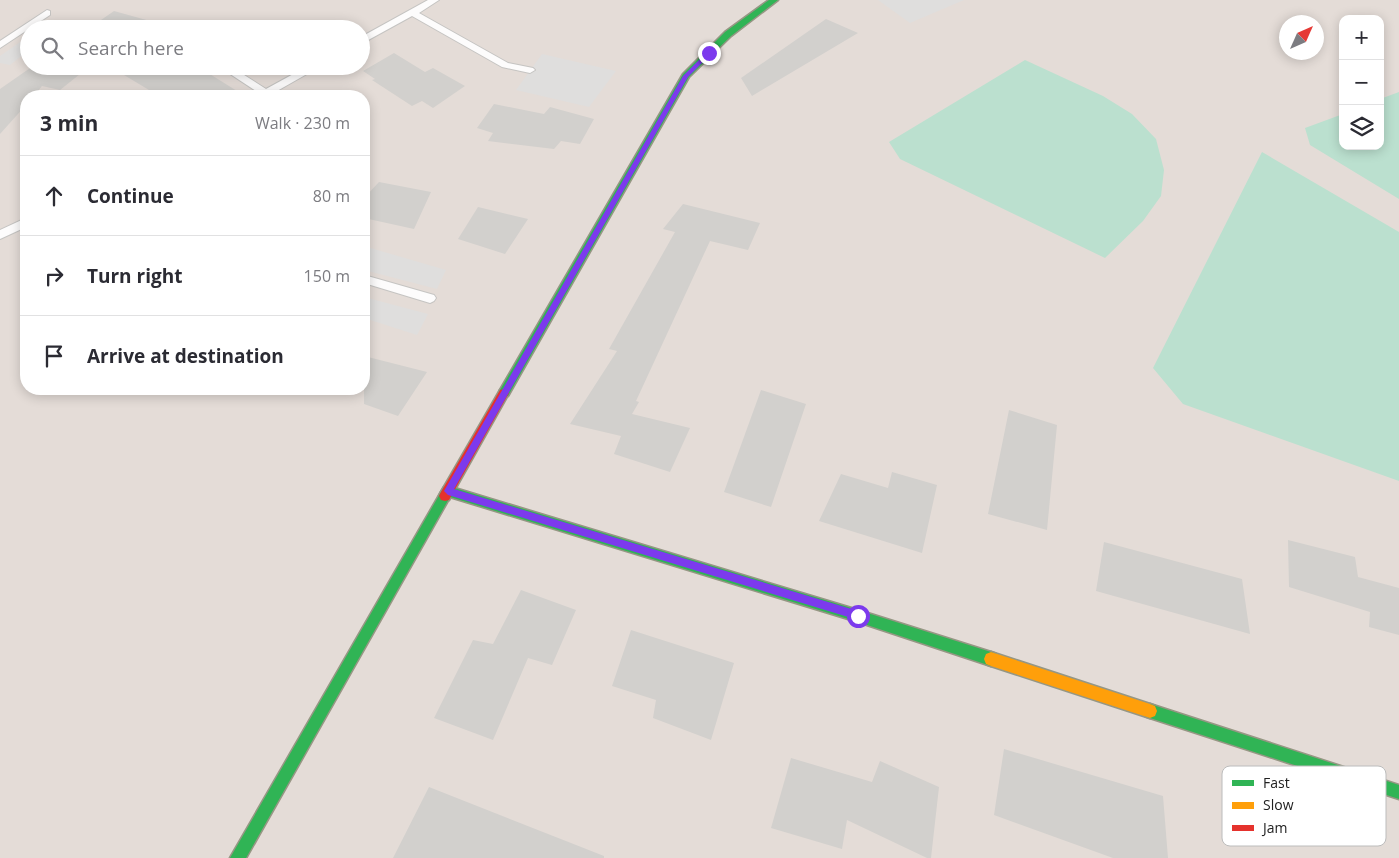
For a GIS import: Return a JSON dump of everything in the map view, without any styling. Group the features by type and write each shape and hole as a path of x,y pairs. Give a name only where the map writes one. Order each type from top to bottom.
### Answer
{"street":[{"path":"238,858 686,76 728,34 774,0"},
{"path":"448,491 867,619 1319,766"},
{"path":"1386,788 1399,792"}],"lane":[{"path":"370,36 435,0"},
{"path":"37,20 47,13"},
{"path":"413,14 506,65 530,70"},
{"path":"0,45 20,31"},
{"path":"235,75 256,90"},
{"path":"272,90 300,75"},
{"path":"0,235 20,225"},
{"path":"370,281 430,298"}],"shaded area":[{"path":"0,0 1399,0 1399,858 0,858"},
{"path":"878,0 964,0 910,23"},
{"path":"20,42 20,57 10,65 0,63 0,56"},
{"path":"542,54 616,71 589,107 516,90"},
{"path":"370,248 446,270 437,289 370,272"},
{"path":"370,299 428,314 417,335 370,320"}],"green space":[{"path":"1025,60 1103,96 1132,114 1156,139 1164,170 1161,196 1143,221 1105,258 900,159 889,142"},
{"path":"1399,92 1399,199 1310,145 1305,128 1339,115 1339,150 1384,150 1384,98"},
{"path":"1262,152 1399,232 1399,481 1183,404 1153,368"}],"building":[{"path":"114,11 146,20 101,20"},
{"path":"826,19 858,33 752,96 741,78"},
{"path":"394,53 425,72 433,68 465,86 433,108 422,101 412,106 372,80 375,79 369,75 370,67"},
{"path":"20,75 79,75 60,90 42,86 39,90 20,90 20,112 0,134 0,89"},
{"path":"124,75 211,75 235,90 149,90"},
{"path":"494,104 544,114 550,107 594,119 580,144 561,141 554,149 488,141 493,133 477,128"},
{"path":"379,182 431,192 414,229 370,219 370,192"},
{"path":"683,204 760,223 748,250 710,241 636,401 639,402 632,414 690,428 670,472 614,454 621,436 570,424 617,351 609,349 675,232 663,229"},
{"path":"478,207 528,219 505,254 458,239"},
{"path":"370,358 427,372 398,416 364,404 364,395 370,395"},
{"path":"761,390 806,404 771,507 724,492"},
{"path":"1009,410 1057,425 1047,530 988,514"},
{"path":"892,472 937,485 922,553 819,521 841,474 888,488"},
{"path":"1288,540 1355,557 1358,577 1399,588 1399,635 1369,627 1370,612 1289,587"},
{"path":"1104,542 1242,579 1250,634 1096,591"},
{"path":"521,590 576,610 552,665 528,658 493,740 434,718 473,640 493,644"},
{"path":"631,630 734,663 711,740 653,718 656,700 612,686"},
{"path":"1004,749 1163,796 1168,858 1113,858 994,815"},
{"path":"791,758 872,782 880,761 939,787 931,858 927,858 847,820 842,849 771,828"},
{"path":"429,787 604,856 604,858 393,858"}],"traffic: fast":[{"path":"504,393 686,76 728,34 774,0"},
{"path":"448,491 858,616 991,659"},
{"path":"238,858 445,496"},
{"path":"1150,711 1319,766"},
{"path":"1386,788 1399,792"}],"traffic: slow":[{"path":"991,659 1150,711"}],"traffic: jam":[{"path":"445,496 504,393"}],"route":[{"path":"709,53 686,76 448,491 858,616"}]}
